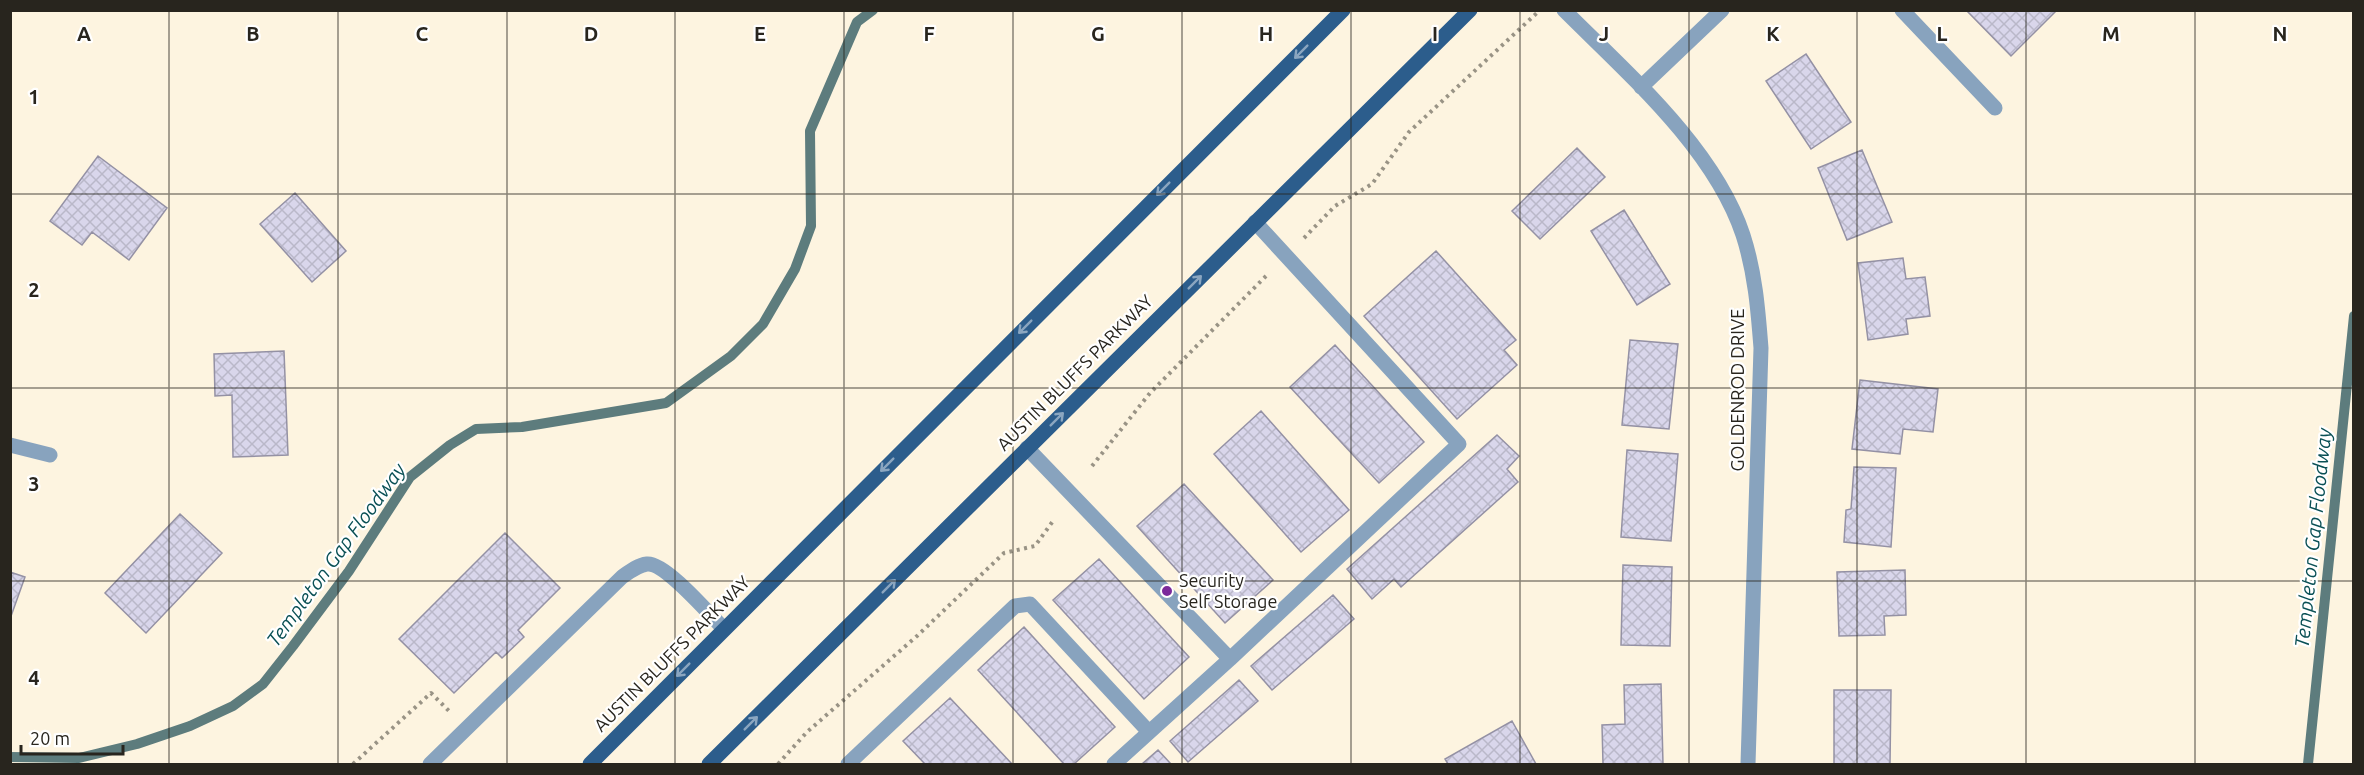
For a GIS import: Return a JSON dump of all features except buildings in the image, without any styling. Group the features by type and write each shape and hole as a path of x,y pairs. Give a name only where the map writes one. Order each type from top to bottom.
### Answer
{"main road":[{"name":"AUSTIN BLUFFS PARKWAY","path":"590,765 1343,10"},
{"name":"AUSTIN BLUFFS PARKWAY","path":"709,765 1470,10"}],"street":[{"name":"GOLDENROD DRIVE","path":"1564,10 1641,87 1693,146 1722,189 1743,234 1757,289 1761,348 1748,765"},
{"path":"1641,87 1722,10"},
{"path":"1902,10 1995,108"},
{"path":"1114,765 1230,660 1459,444 1255,222"},
{"path":"10,445 50,455"},
{"path":"1027,448 1230,660"},
{"path":"430,765 622,577 636,568 647,564 656,565 668,573 724,629"},
{"path":"848,765 1015,606 1030,604 1149,732"}],"path":[{"path":"1092,466 1150,393 1335,206 1372,184 1409,132 1539,10"},
{"path":"778,765 807,732 917,636 1004,553 1035,546 1053,521"},
{"path":"353,765 430,693 451,713"}],"waterway":[{"name":"Templeton Gap Floodway","path":"10,757 79,758 137,744 190,726 233,706 263,684 293,646 349,571 410,477 450,445 476,429 522,427 666,403 731,356 763,324 795,269 811,226 810,131 857,22 873,10"},
{"name":"Templeton Gap Floodway","path":"2308,764 2354,316"}],"place":[{"name":"Security Self Storage","path":"1167,591"}]}
